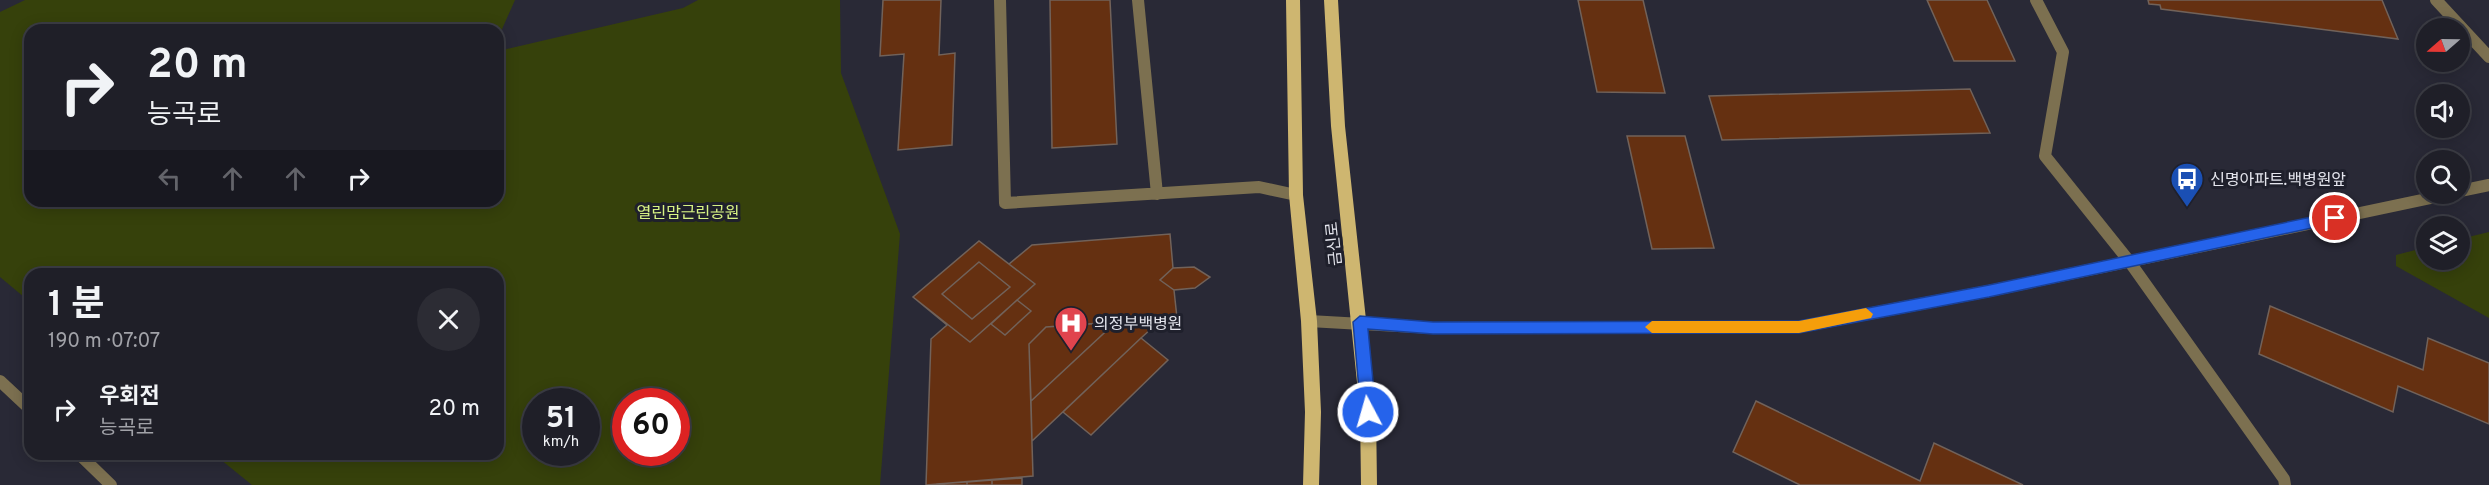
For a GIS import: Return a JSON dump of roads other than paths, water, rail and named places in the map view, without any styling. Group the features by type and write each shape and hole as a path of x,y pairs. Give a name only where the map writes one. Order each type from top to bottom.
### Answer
{"main road":[{"name":"금신로","path":"1293,0 1296,195 1309,321 1313,412 1311,485"},
{"name":"금신로","path":"1331,0 1338,126 1368,412 1369,485"}],"street":[{"path":"1000,0 1005,203 1259,187 1296,195"},
{"path":"1138,0 1157,194"},
{"path":"2036,0 2063,52 2045,156 2129,261 2284,479 2285,485"},
{"path":"2436,0 2489,57"},
{"path":"2470,189 2489,185"},
{"path":"1309,321 1360,322 1433,328 1799,327 2416,201"},
{"path":"0,381 24,403"},
{"path":"85,460 111,485"}],"place":[{"name":"신명아파트.백병원앞","path":"2187,208"},
{"name":"의정부백병원","path":"1071,352"}],"park label":[{"name":"열린맘근린공원","path":"688,212"}]}
